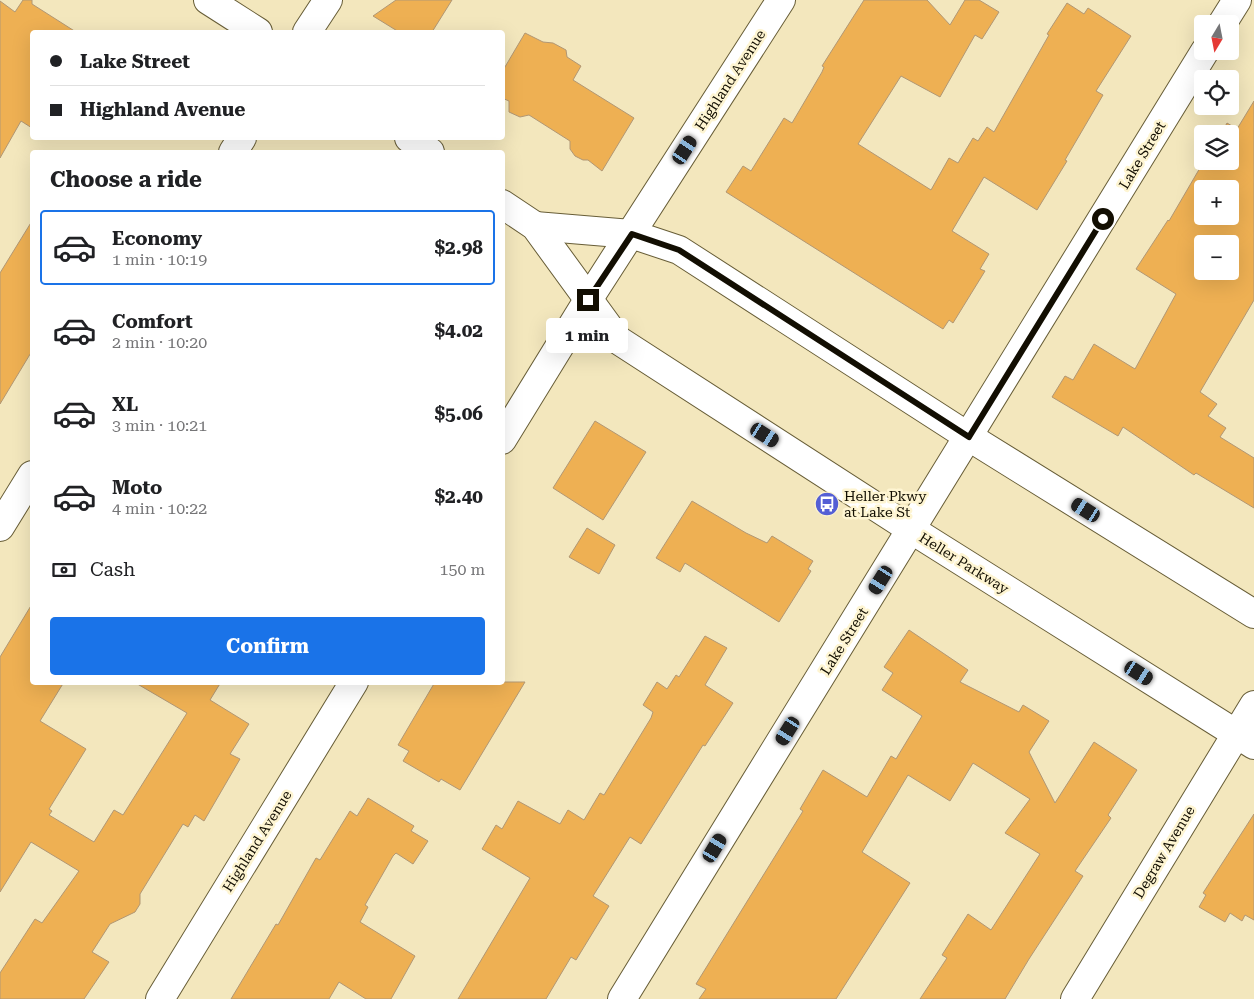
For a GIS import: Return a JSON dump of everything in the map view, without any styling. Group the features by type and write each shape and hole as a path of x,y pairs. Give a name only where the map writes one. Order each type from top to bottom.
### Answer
{"street":[{"path":"208,0 255,30"},
{"path":"309,30 328,0"},
{"name":"Highland Avenue","path":"505,435 588,300 782,0"},
{"path":"1228,15 1237,0"},
{"name":"Lake Street","path":"622,999 1199,60"},
{"path":"412,140 427,150"},
{"name":"Heller Parkway","path":"505,206 534,226 618,340 912,530 1245,739"},
{"name":"Heller Parkway","path":"534,226 632,234 679,250 969,437 1254,614"},
{"path":"0,527 30,478"},
{"name":"Highland Avenue","path":"160,999 352,685"},
{"name":"Degraw Avenue","path":"1075,999 1245,739 1254,705"}],"building":[{"path":"23,0 32,0 32,4 73,30 30,30 30,127 21,121 0,158 0,1 15,12"},
{"path":"396,0 452,0 433,30 396,30 373,16"},
{"path":"864,0 927,0 950,25 965,0 979,0 999,12 982,39 975,35 940,97 901,76 858,144 931,190 949,158 958,163 973,138 978,141 987,127 994,132 1049,35 1047,34 1067,3 1084,14 1088,8 1131,36 1096,91 1103,95 1065,160 1067,161 1037,210 984,177 952,231 989,254 980,269 985,271 953,323 949,320 943,329 726,192 743,166 751,171 784,118 792,123 822,72 824,67 822,66"},
{"path":"525,33 543,42 553,43 566,50 567,57 581,66 573,80 634,118 602,171 588,160 575,156 570,149 570,141 529,115 520,117 509,112 509,101 505,99 505,67"},
{"path":"1254,101 1254,300 1200,392 1217,404 1208,416 1226,428 1220,437 1254,458 1254,508 1196,473 1194,475 1123,427 1118,436 1052,397 1065,376 1073,380 1094,344 1135,369 1176,294 1136,269 1169,221 1199,170 1239,170 1239,126"},
{"path":"30,224 30,354 0,404 0,273"},
{"path":"595,421 646,452 603,520 553,488"},
{"path":"692,501 746,533 767,543 772,536 813,561 808,569 811,571 779,622 685,563 680,572 656,558"},
{"path":"587,528 615,545 599,574 569,557"},
{"path":"30,607 30,685 62,685 40,721 86,749 49,809 52,811 49,815 94,842 114,810 123,815 187,713 139,685 219,685 210,700 249,724 230,754 240,759 204,821 195,815 188,827 183,824 140,894 140,904 135,912 110,924 92,952 109,962 84,999 0,999 0,973 35,919 42,923 79,871 31,842 0,892 0,657"},
{"path":"909,630 968,670 960,682 1019,712 1023,705 1049,721 1029,752 1055,803 1094,742 1137,770 1108,815 1111,818 1075,871 1083,876 1005,999 920,999 947,958 942,955 968,914 991,930 1040,854 1005,833 1030,799 973,763 950,801 908,775 862,852 910,883 836,999 699,999 706,989 696,984 803,811 800,809 823,770 867,797 891,756 896,759 922,716 882,690 893,673 884,667"},
{"path":"705,636 727,648 705,685 733,703 705,746 703,745 641,844 630,837 593,896 609,906 576,960 571,957 546,999 458,999 530,878 482,849 496,825 502,829 518,801 560,824 568,810 584,820 600,793 604,795 651,718 653,712 643,705 657,682 667,689 676,675 679,677"},
{"path":"505,682 525,682 460,790 441,779 439,782 403,761 409,751 398,745 433,685 505,685"},
{"path":"368,798 414,826 411,831 428,841 413,864 396,853 393,856 365,905 368,907 360,922 415,956 391,999 366,999 339,982 329,999 231,999 276,924 278,925 316,858 320,860 350,811 357,816"},
{"path":"1254,814 1254,920 1245,915 1242,921 1230,913 1225,922 1199,907 1206,895 1203,893"}],"place":[{"name":"Heller Pkwy at Lake St","path":"827,504"}],"route":[{"path":"588,300 632,234 679,250 969,437 1103,219"}]}
